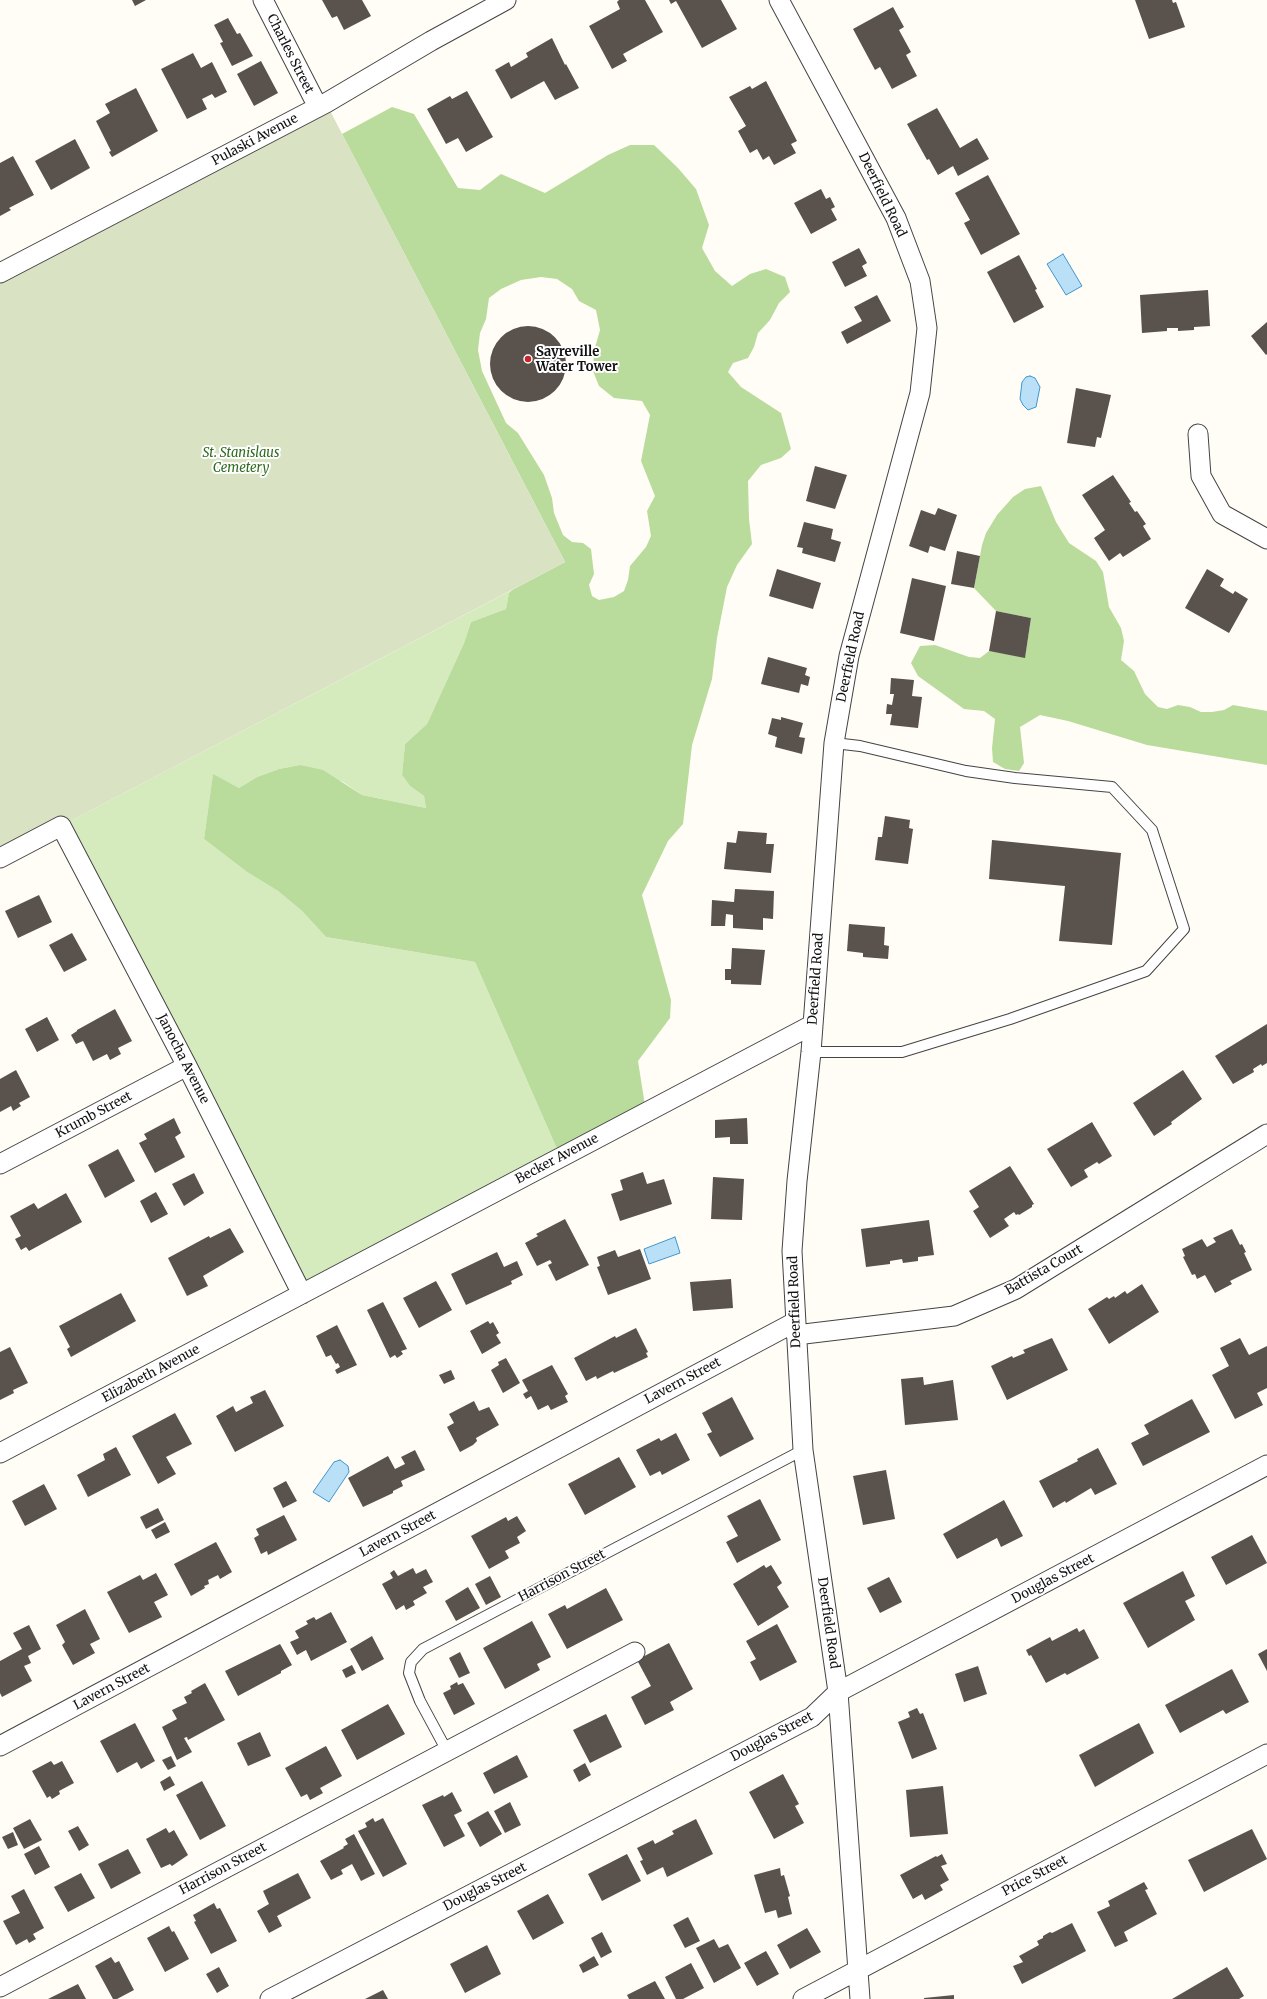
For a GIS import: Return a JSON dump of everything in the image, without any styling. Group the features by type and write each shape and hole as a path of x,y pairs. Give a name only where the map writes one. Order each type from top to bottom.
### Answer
{"street":[{"name":"Charles Street","path":"263,0 318,107"},
{"name":"Pulaski Avenue","path":"0,273 318,107 431,41 506,0"},
{"name":"Deerfield Road","path":"779,0 896,218 920,281 927,328 920,393 849,656 834,743 811,1052 797,1181 792,1251 803,1450 838,1692 860,1999"},
{"path":"1198,434 1201,476 1222,514 1267,538"},
{"name":"Janocha Avenue","path":"0,858 61,826 187,1066 302,1294"},
{"name":"Becker Avenue","path":"302,1294 812,1025"},
{"name":"Krumb Street","path":"0,1164 187,1066"},
{"name":"Battista Court","path":"796,1328 954,1316 1016,1289 1267,1134"},
{"name":"Elizabeth Avenue","path":"0,1453 302,1294"},
{"name":"Lavern Street","path":"0,1746 796,1328"},
{"name":"Douglas Street","path":"270,1999 812,1717 838,1692 1267,1465"},
{"name":"Harrison Street","path":"0,1987 635,1652"},
{"name":"Price Street","path":"803,1999 1267,1754"}],"lane":[{"path":"811,1052 902,1052 1010,1019 1146,971 1184,929 1152,830 1112,787 1015,778 966,771 860,746 834,743"},
{"name":"Harrison Street","path":"447,1751 420,1701 409,1673 411,1662 423,1649 803,1450"}],"green space":[{"name":"St. Stanislaus Cemetery","path":"326,103 565,562 0,858 0,273"},
{"path":"392,107 414,114 458,188 480,190 501,174 545,193 608,155 630,145 654,145 678,168 696,189 709,225 702,248 715,271 732,286 750,274 766,269 785,277 790,292 779,303 770,320 758,333 754,347 748,358 733,363 728,372 741,387 781,413 791,449 781,458 761,465 748,481 749,519 752,544 737,565 727,587 717,638 712,679 692,745 683,824 668,841 642,895 671,1000 670,1018 638,1061 646,1112 561,1158 475,962 326,937 302,911 278,891 247,872 204,839 213,774 239,788 257,777 279,769 300,765 323,770 362,795 426,808 424,796 410,786 402,775 405,744 427,724 464,643 471,622 506,609 509,593 512,590 565,562 342,134","holes":["541,277 557,279 572,289 579,301 596,310 600,330 594,351 593,371 599,386 614,398 642,401 650,415 641,461 655,496 647,511 651,536 646,547 630,566 628,580 624,591 614,597 599,600 592,596 589,585 594,574 591,549 583,543 572,542 563,535 554,513 552,498 544,475 518,433 506,423 482,371 478,350 480,333 486,319 489,298 501,289 521,280"]},
{"path":"1041,486 1056,522 1069,543 1096,561 1103,572 1109,607 1121,628 1124,641 1121,660 1134,671 1145,694 1158,707 1167,709 1178,705 1190,707 1201,712 1212,712 1224,710 1233,705 1267,711 1267,765 1147,745 1068,721 1040,715 1020,727 1024,763 1019,771 1005,769 993,762 992,748 995,719 984,711 964,709 918,676 911,663 920,646 935,645 969,657 980,658 989,651 1025,657 1031,618 996,611 974,588 982,545 986,533 997,515 1013,497 1025,489"},
{"path":"512,590 509,593 506,609 471,622 464,643 427,724 405,744 402,775 410,786 424,796 426,808 362,795 343,782 300,765 279,769 257,777 239,788 213,775 204,839 247,872 278,891 302,911 326,937 475,962 561,1158 302,1294 61,826"}],"water":[{"path":"1063,254 1082,286 1066,295 1047,264"},
{"path":"1030,376 1035,378 1040,387 1036,407 1028,410 1020,399 1022,382 1026,377"},
{"path":"675,1237 680,1253 649,1264 644,1249"},
{"path":"340,1460 348,1466 349,1472 329,1502 313,1492 334,1462"}],"building":[{"path":"132,0 146,0 135,6"},
{"path":"322,0 362,0 371,16 344,30 337,16 332,18"},
{"path":"619,0 645,0 663,32 623,54 627,61 612,69 589,26 620,9 617,2"},
{"path":"669,0 721,0 737,29 702,48 676,1 671,4"},
{"path":"1135,0 1172,0 1173,3 1176,2 1185,27 1149,39"},
{"path":"893,7 904,27 899,30 911,52 906,55 917,76 892,89 880,67 875,70 853,29"},
{"path":"228,18 237,34 240,33 253,56 232,66 220,43 223,42 214,25"},
{"path":"552,38 565,65 566,64 579,88 555,100 544,81 511,99 495,70 509,62 511,67 528,57 526,53"},
{"path":"193,53 201,68 212,62 227,92 215,98 212,94 202,99 207,109 187,119 161,69"},
{"path":"261,61 278,93 254,106 237,74"},
{"path":"766,81 797,141 791,144 796,153 774,165 769,156 763,160 757,149 750,153 738,131 746,126 729,97 750,86 752,89"},
{"path":"136,88 158,131 112,157 109,152 111,151 96,121 110,113 105,104"},
{"path":"467,91 493,137 466,152 458,138 446,144 427,109 450,96 452,99"},
{"path":"937,108 960,148 977,138 989,159 958,176 953,166 938,175 929,159 927,160 907,124"},
{"path":"75,139 90,168 51,190 35,161"},
{"path":"13,156 34,195 9,208 11,210 0,216 0,163"},
{"path":"988,175 1020,234 981,255 964,223 970,220 955,193"},
{"path":"821,189 826,199 830,197 835,207 831,209 837,220 811,234 794,203"},
{"path":"859,248 867,263 862,266 867,276 845,287 832,262"},
{"path":"1019,255 1037,289 1035,290 1044,307 1014,323 987,272"},
{"path":"1208,290 1210,326 1194,327 1194,330 1178,331 1178,328 1167,328 1167,331 1142,333 1140,295"},
{"path":"877,295 891,321 847,344 841,332 862,321 854,307"},
{"path":"1267,322 1267,354 1266,355 1251,336"},
{"name":"Sayreville Water Tower","path":"528,326 543,329 555,337 563,349 566,364 563,379 555,391 543,399 528,402 513,399 501,391 493,379 490,364 493,349 501,337 513,329"},
{"path":"1076,388 1111,395 1101,438 1097,437 1095,447 1067,443"},
{"path":"815,466 847,475 835,509 806,501"},
{"path":"1113,475 1131,502 1129,503 1135,512 1137,511 1146,524 1143,526 1151,539 1123,557 1120,553 1109,561 1094,538 1105,530 1082,495"},
{"path":"938,508 957,515 945,551 930,546 928,553 909,546 921,510 935,515"},
{"path":"804,522 833,529 831,539 841,542 835,562 802,553 803,548 797,547"},
{"path":"957,551 980,556 974,588 951,584"},
{"path":"777,569 821,583 813,609 769,596"},
{"path":"1207,569 1224,579 1220,586 1233,594 1235,591 1248,599 1229,633 1185,608"},
{"path":"912,578 946,586 934,641 900,633"},
{"path":"996,611 1031,618 1025,658 989,651"},
{"path":"768,657 807,668 805,675 810,677 808,686 801,684 799,693 761,684"},
{"path":"891,678 914,680 912,696 922,697 918,728 890,725 892,714 886,714 887,704 892,705 894,694 890,694"},
{"path":"781,717 803,723 799,737 805,738 802,754 775,747 777,737 768,734 772,718 781,720"},
{"path":"885,816 910,820 909,828 913,829 908,864 875,860 878,837 882,837"},
{"path":"738,831 767,833 766,844 774,844 771,873 724,869 727,842 736,843"},
{"path":"992,840 1121,853 1112,945 1059,941 1065,886 989,879"},
{"path":"735,889 774,891 773,919 763,918 763,930 733,928 733,915 726,914 725,926 711,926 712,900 734,902"},
{"path":"39,895 52,922 18,938 5,911"},
{"path":"849,924 885,927 884,945 889,946 888,959 863,957 863,953 847,951"},
{"path":"72,933 87,960 64,972 49,945"},
{"path":"732,948 765,950 761,985 731,984 731,980 725,980 725,969 731,969"},
{"path":"115,1009 132,1041 118,1048 121,1054 110,1060 107,1054 93,1061 83,1041 76,1044 71,1035 77,1030"},
{"path":"47,1017 59,1040 37,1052 25,1029"},
{"path":"1267,1024 1267,1063 1262,1066 1261,1064 1253,1069 1254,1072 1233,1084 1215,1056"},
{"path":"16,1070 30,1097 19,1103 21,1106 13,1111 11,1106 0,1112 0,1079"},
{"path":"1183,1070 1202,1099 1171,1122 1172,1124 1154,1136 1133,1103"},
{"path":"174,1118 181,1133 175,1137 185,1157 155,1173 139,1143 147,1139 144,1134"},
{"path":"747,1118 748,1144 730,1144 730,1137 715,1138 715,1120"},
{"path":"1092,1122 1112,1156 1099,1164 1097,1162 1084,1170 1088,1177 1071,1187 1047,1149"},
{"path":"118,1149 135,1181 105,1198 88,1165"},
{"path":"1010,1166 1034,1204 1032,1207 1019,1215 1016,1215 1014,1212 1004,1219 1009,1226 990,1238 973,1211 979,1207 969,1191"},
{"path":"643,1172 647,1184 664,1179 672,1204 620,1221 611,1194 623,1190 620,1180"},
{"path":"194,1173 204,1193 184,1206 172,1184"},
{"path":"713,1177 744,1179 742,1220 711,1219"},
{"path":"156,1192 168,1214 151,1223 140,1201"},
{"path":"66,1193 82,1222 29,1251 26,1247 21,1250 15,1239 21,1236 10,1216 34,1203 38,1209"},
{"path":"565,1219 589,1265 556,1281 548,1265 552,1263 550,1260 537,1266 525,1243 538,1236 536,1234"},
{"path":"929,1220 934,1255 918,1257 918,1261 903,1263 902,1259 890,1261 890,1264 866,1267 861,1229"},
{"path":"230,1228 244,1252 203,1276 208,1286 187,1296 168,1258 209,1236 210,1238"},
{"path":"1232,1229 1240,1245 1242,1244 1246,1252 1244,1253 1252,1270 1230,1281 1232,1284 1215,1293 1205,1275 1197,1279 1195,1274 1192,1275 1183,1257 1185,1256 1182,1249 1202,1239 1207,1247 1216,1242 1213,1238"},
{"path":"640,1249 651,1279 608,1295 597,1267 600,1266 597,1257 615,1250 618,1257"},
{"path":"497,1252 504,1267 517,1261 523,1275 511,1281 512,1284 466,1305 451,1274"},
{"path":"731,1279 733,1308 693,1311 690,1282"},
{"path":"436,1281 452,1310 419,1328 403,1298"},
{"path":"1142,1284 1159,1312 1109,1344 1088,1309 1107,1297 1109,1299 1114,1296 1115,1298 1125,1291 1127,1294"},
{"path":"121,1293 136,1321 71,1357 67,1349 70,1347 59,1326"},
{"path":"383,1302 407,1349 401,1351 403,1354 397,1358 395,1355 390,1358 367,1310"},
{"path":"488,1321 490,1324 493,1322 499,1333 496,1335 501,1343 482,1354 470,1331"},
{"path":"337,1325 357,1365 337,1374 335,1370 340,1367 338,1363 336,1364 331,1355 326,1357 316,1336"},
{"path":"636,1328 648,1352 646,1353 648,1357 614,1373 613,1371 597,1379 596,1376 586,1381 574,1358 615,1336 616,1338"},
{"path":"1052,1338 1068,1370 1007,1400 991,1366 1012,1356 1013,1358 1025,1353 1023,1350"},
{"path":"1240,1338 1249,1355 1267,1346 1267,1388 1257,1393 1263,1405 1235,1419 1212,1375 1229,1366 1220,1348"},
{"path":"10,1347 28,1383 13,1390 14,1393 0,1400 0,1352"},
{"path":"506,1358 520,1383 503,1393 491,1370 499,1365 498,1362"},
{"path":"552,1365 568,1394 565,1396 568,1402 551,1410 548,1405 538,1410 531,1396 526,1399 523,1394 528,1391 522,1380"},
{"path":"451,1370 455,1379 444,1384 439,1375"},
{"path":"923,1377 924,1385 953,1380 958,1420 905,1425 901,1379"},
{"path":"265,1390 284,1426 235,1452 216,1416 233,1406 236,1412 253,1403 250,1397"},
{"path":"732,1397 754,1439 720,1457 707,1434 712,1432 702,1413"},
{"path":"1192,1399 1210,1432 1143,1466 1131,1443 1149,1434 1144,1425"},
{"path":"474,1401 479,1411 489,1407 499,1425 476,1438 477,1441 473,1445 460,1452 447,1427 454,1423 449,1414"},
{"path":"175,1413 192,1444 166,1457 176,1474 158,1484 132,1436"},
{"path":"676,1433 690,1460 662,1475 660,1471 650,1476 636,1450 659,1438 661,1441"},
{"path":"116,1447 131,1475 88,1497 77,1475 105,1460 103,1454"},
{"path":"1098,1448 1117,1484 1095,1495 1091,1488 1066,1503 1065,1501 1053,1508 1039,1481 1078,1461 1077,1459"},
{"path":"415,1450 425,1470 401,1481 403,1486 393,1491 393,1493 363,1507 348,1478 388,1456 395,1469 405,1464 401,1457"},
{"path":"619,1457 636,1487 585,1515 568,1484"},
{"path":"886,1470 895,1519 863,1525 853,1476"},
{"path":"286,1481 297,1501 283,1508 273,1488"},
{"path":"44,1484 57,1509 25,1526 12,1501"},
{"path":"760,1499 781,1540 737,1563 726,1542 738,1536 727,1516"},
{"path":"1004,1500 1023,1536 1001,1547 997,1538 957,1559 943,1534"},
{"path":"158,1508 164,1520 146,1529 140,1517"},
{"path":"284,1515 297,1540 268,1555 267,1551 261,1554 254,1538 259,1535 256,1529"},
{"path":"517,1516 526,1531 517,1537 520,1543 505,1551 509,1558 489,1569 471,1536 506,1517 508,1521"},
{"path":"165,1522 170,1532 156,1539 151,1530"},
{"path":"1252,1535 1267,1563 1226,1585 1211,1557"},
{"path":"216,1542 232,1572 220,1579 218,1575 208,1580 209,1584 204,1586 205,1588 191,1596 174,1564"},
{"path":"764,1565 766,1568 771,1565 782,1583 777,1587 789,1607 758,1626 733,1584"},
{"path":"413,1568 416,1574 426,1569 433,1582 423,1587 427,1593 413,1601 415,1605 406,1610 404,1605 396,1610 382,1584 393,1578 390,1573 394,1570 398,1576"},
{"path":"1183,1571 1195,1596 1185,1601 1195,1620 1148,1648 1123,1603"},
{"path":"156,1573 168,1595 154,1602 162,1617 129,1633 107,1592 140,1575 143,1580"},
{"path":"490,1576 501,1597 486,1605 475,1584"},
{"path":"889,1577 902,1602 880,1613 867,1588"},
{"path":"468,1587 480,1608 456,1621 445,1601"},
{"path":"606,1588 623,1620 567,1649 548,1614 565,1605 567,1609"},
{"path":"85,1609 100,1639 90,1644 95,1653 73,1665 62,1645 65,1642 56,1625"},
{"path":"331,1612 347,1642 311,1661 306,1650 297,1655 290,1642 299,1638 295,1631 308,1624 306,1621 314,1617 316,1620"},
{"path":"532,1621 551,1657 537,1664 540,1670 505,1689 483,1648"},
{"path":"777,1624 797,1662 760,1681 750,1662 756,1659 746,1641"},
{"path":"29,1625 41,1649 28,1656 31,1663 24,1666 32,1681 2,1697 0,1693 0,1661 22,1649 13,1633"},
{"path":"1077,1628 1079,1632 1084,1629 1099,1658 1067,1675 1065,1673 1046,1683 1031,1655 1029,1656 1026,1650 1050,1637 1052,1641"},
{"path":"372,1636 384,1659 362,1671 350,1649"},
{"path":"669,1643 693,1689 670,1702 674,1710 645,1725 631,1697 651,1686 637,1660"},
{"path":"280,1644 292,1665 281,1671 281,1673 238,1696 225,1671"},
{"path":"1267,1649 1267,1671 1258,1654"},
{"path":"460,1652 470,1673 459,1678 449,1658"},
{"path":"352,1665 356,1673 346,1678 342,1670"},
{"path":"978,1666 987,1694 964,1702 955,1674"},
{"path":"1232,1669 1249,1702 1226,1714 1223,1710 1180,1733 1165,1705"},
{"path":"457,1682 458,1685 463,1683 475,1704 454,1715 443,1693 451,1689 450,1686"},
{"path":"205,1683 225,1720 188,1740 187,1737 184,1738 192,1752 177,1760 162,1727 177,1719 172,1710 187,1703 184,1697"},
{"path":"388,1704 405,1734 357,1760 341,1730"},
{"path":"917,1708 920,1714 923,1713 937,1749 912,1759 898,1722 910,1717 908,1712"},
{"path":"606,1714 622,1747 590,1763 573,1730"},
{"path":"135,1723 155,1761 141,1769 137,1762 117,1773 100,1741"},
{"path":"1139,1723 1154,1753 1095,1787 1079,1755"},
{"path":"260,1732 271,1756 248,1766 237,1743"},
{"path":"326,1746 342,1776 320,1788 323,1793 310,1800 307,1794 301,1797 285,1768"},
{"path":"517,1755 528,1777 494,1794 483,1773"},
{"path":"171,1756 176,1766 168,1770 162,1760"},
{"path":"51,1761 54,1765 62,1761 74,1783 59,1791 60,1794 52,1799 50,1796 47,1798 32,1771"},
{"path":"585,1763 591,1775 579,1782 573,1770"},
{"path":"783,1774 799,1804 795,1806 804,1823 774,1839 749,1792"},
{"path":"170,1776 175,1785 164,1791 160,1782"},
{"path":"202,1781 226,1826 200,1840 176,1795"},
{"path":"943,1786 948,1834 910,1837 906,1790"},
{"path":"452,1792 462,1811 454,1815 465,1836 444,1847 422,1805 443,1795 444,1797"},
{"path":"510,1802 521,1825 505,1833 494,1811"},
{"path":"488,1811 502,1834 480,1847 467,1823"},
{"path":"373,1818 375,1822 383,1818 407,1864 383,1877 358,1831 367,1827 365,1823"},
{"path":"30,1819 42,1840 24,1849 13,1828"},
{"path":"696,1819 713,1854 667,1877 663,1867 647,1875 640,1861 643,1860 637,1848 653,1840 655,1844 674,1834 672,1831"},
{"path":"78,1826 89,1845 79,1851 68,1831"},
{"path":"166,1828 169,1833 174,1830 188,1855 172,1866 170,1864 161,1868 146,1839"},
{"path":"1252,1829 1267,1859 1204,1892 1188,1860"},
{"path":"13,1832 18,1845 8,1849 2,1837"},
{"path":"354,1834 375,1874 361,1881 352,1864 341,1870 343,1874 331,1880 320,1861 344,1848 343,1847 348,1844 345,1839"},
{"path":"39,1846 50,1867 35,1875 24,1854"},
{"path":"128,1849 141,1873 111,1889 98,1864"},
{"path":"627,1854 641,1881 602,1901 588,1874"},
{"path":"942,1854 947,1864 941,1866 949,1880 940,1885 943,1890 925,1900 922,1894 913,1899 900,1875"},
{"path":"780,1868 781,1876 784,1875 790,1896 788,1897 792,1914 778,1918 776,1910 765,1913 754,1875"},
{"path":"81,1873 95,1898 68,1912 54,1887"},
{"path":"298,1873 311,1898 277,1916 282,1926 269,1933 257,1911 269,1904 263,1891"},
{"path":"1144,1882 1148,1889 1145,1890 1157,1914 1124,1932 1128,1941 1115,1947 1097,1912 1110,1906 1108,1901"},
{"path":"24,1889 44,1928 33,1934 36,1939 29,1943 27,1939 16,1945 3,1921 20,1913 11,1896"},
{"path":"548,1894 564,1923 533,1940 517,1911"},
{"path":"214,1903 217,1909 220,1908 237,1941 211,1954 194,1922 196,1921 193,1915"},
{"path":"688,1917 700,1941 685,1948 673,1925"},
{"path":"1072,1923 1086,1951 1022,1984 1013,1966 1023,1962 1019,1956 1039,1945 1037,1941 1043,1938 1043,1936"},
{"path":"169,1926 172,1932 174,1931 189,1959 165,1972 147,1938"},
{"path":"807,1928 821,1952 790,1969 777,1945"},
{"path":"602,1932 612,1952 601,1958 591,1938"},
{"path":"714,1939 719,1948 728,1944 741,1968 714,1983 696,1948"},
{"path":"487,1945 501,1974 465,1993 450,1964"},
{"path":"766,1951 779,1974 757,1986 744,1963"},
{"path":"594,1956 599,1965 583,1973 579,1965"},
{"path":"111,1957 115,1963 119,1961 134,1990 117,1999 113,1999 95,1966"},
{"path":"691,1963 704,1988 683,1999 676,1999 665,1977"},
{"path":"219,1967 229,1986 217,1993 206,1974"},
{"path":"1227,1967 1244,1996 1239,1999 1172,1999"},
{"path":"655,1981 665,1999 629,1999 627,1995"},
{"path":"78,1984 86,1999 48,1999"},
{"path":"383,1990 388,1999 365,1999"},
{"path":"954,1995 954,1999 924,1999 924,1998"}],"place":[{"name":"Sayreville Water Tower","path":"528,359"}]}
